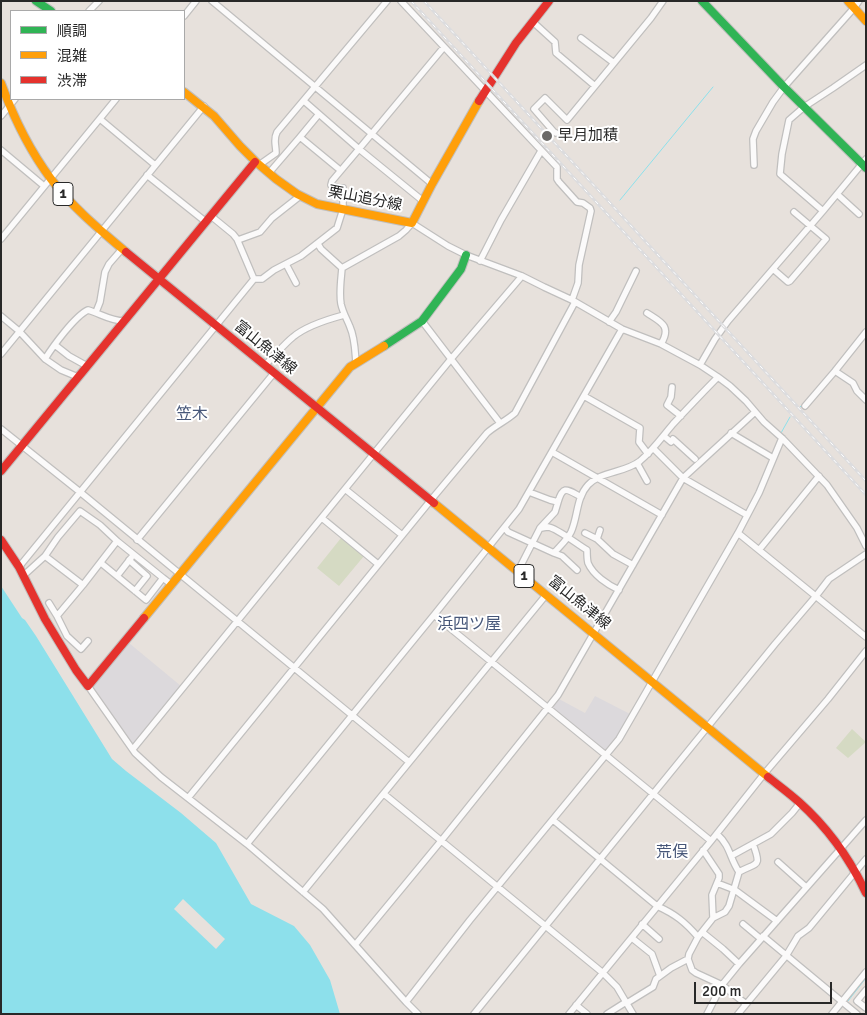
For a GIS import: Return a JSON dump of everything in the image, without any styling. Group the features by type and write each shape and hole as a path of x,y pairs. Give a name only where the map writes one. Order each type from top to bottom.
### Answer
{"main road":[{"path":"36,1 50,10"},
{"name":"栗山追分線","path":"185,93 204,106 257,163 300,196 317,204 412,223 485,90 516,43 549,1"},
{"path":"702,1 784,87 864,164"},
{"path":"848,1 856,5 866,22"},
{"name":"1","path":"1,83 35,155 51,179 81,214 158,279"},
{"path":"1,471 158,279 257,163"},
{"path":"1,540 19,567 45,619 88,686 350,367 422,321 462,269 466,255"},
{"name":"富山魚津線","path":"158,279 489,547 800,803 841,848 856,872 866,894"}],"street":[{"path":"185,15 196,1"},
{"path":"212,1 432,184"},
{"path":"257,163 276,153 275,136 387,1"},
{"path":"188,798 487,433 515,413 573,301 578,283 579,265 591,211 590,208 583,203 577,202 557,179 557,167 401,1"},
{"path":"556,132 534,109 544,98 567,120 663,1"},
{"path":"754,164 753,139 773,102 856,5"},
{"path":"533,22 555,42 556,53 595,86"},
{"path":"582,38 614,63"},
{"path":"19,567 254,279 262,278 301,256 337,228 343,209 343,188 331,185 332,181 444,47"},
{"path":"823,211 780,174 789,120 804,107 866,65"},
{"path":"1,116 14,100"},
{"path":"1,239 115,100"},
{"path":"304,101 423,201"},
{"path":"1,354 204,106"},
{"path":"269,173 319,114"},
{"path":"100,119 155,165"},
{"path":"300,137 340,170"},
{"path":"1,150 44,186"},
{"path":"480,260 541,151"},
{"path":"700,365 715,338 728,322 864,164"},
{"path":"147,175 233,234 238,240 254,279"},
{"path":"837,194 859,214"},
{"path":"238,240 262,231 272,218 300,196"},
{"path":"773,269 788,282 790,281 826,239 794,212"},
{"path":"342,268 399,236 412,223 466,255 522,276 573,301 622,329 661,344 700,365 746,400 764,422 827,485 857,528 866,546"},
{"path":"318,244 342,268"},
{"path":"96,312 100,302 105,272 109,264 122,249"},
{"path":"286,264 296,283"},
{"path":"342,268 340,284 341,302 344,315 351,328 356,363"},
{"path":"609,322 616,312 636,271"},
{"path":"132,749 451,359 522,276"},
{"path":"45,359 83,312 88,310 117,321 124,321"},
{"path":"647,313 664,324 666,328 666,337 661,344"},
{"path":"265,365 295,335 316,324 344,315"},
{"path":"1,316 19,331 45,359 61,370 78,377"},
{"path":"422,321 500,423"},
{"path":"247,844 519,509 622,329"},
{"path":"805,406 866,332"},
{"path":"54,346 87,366"},
{"path":"835,371 853,383 857,391 866,400"},
{"path":"137,540 274,373"},
{"path":"554,553 568,538 574,525 581,498 589,484 599,478 627,469 648,454 718,377"},
{"path":"672,387 671,397 667,405 681,416"},
{"path":"584,396 640,428 639,442 648,454"},
{"path":"355,945 558,695 683,478 755,412"},
{"path":"1,429 409,762"},
{"path":"732,433 773,458"},
{"path":"664,436 671,442 673,440 695,459"},
{"path":"406,1002 470,920 620,739 738,533 759,493 782,438"},
{"path":"653,448 683,478 747,515"},
{"path":"552,452 662,514"},
{"path":"637,463 647,480"},
{"path":"759,550 819,476"},
{"path":"345,489 402,535"},
{"path":"518,571 540,528 555,512 560,494 566,490 581,498"},
{"path":"529,492 558,502"},
{"path":"23,576 44,556 80,511 100,525 172,586"},
{"path":"322,518 378,564"},
{"path":"540,528 548,527 558,531 587,550 588,564 597,576 618,590"},
{"path":"505,528 508,532 562,556 577,570"},
{"path":"597,539 600,530"},
{"path":"585,533 597,539 613,554 633,565"},
{"path":"738,533 866,637"},
{"path":"57,616 117,541"},
{"path":"117,576 134,554"},
{"path":"474,1014 829,579 866,554"},
{"path":"44,556 83,585"},
{"path":"129,560 147,576"},
{"path":"101,562 146,600 164,578"},
{"path":"135,591 152,569"},
{"path":"303,892 546,595"},
{"path":"49,603 67,636 81,649 88,641"},
{"path":"434,615 711,841"},
{"path":"569,1014 866,651"},
{"path":"88,686 132,749 144,762 247,844 323,909 418,1014"},
{"path":"384,794 603,973 617,987 633,1014"},
{"path":"732,856 771,834 800,803"},
{"path":"553,820 657,906 667,910 687,924 739,964"},
{"path":"707,1014 722,985 739,964 866,820"},
{"path":"717,834 725,841 738,872 734,890 729,906 725,912 713,918 700,934 688,959 692,970 722,985 746,1004"},
{"path":"738,872 754,866 757,862 758,858 753,844"},
{"path":"703,850 719,874 712,895 713,918"},
{"path":"738,1014 786,956 798,936 809,928 866,860"},
{"path":"778,862 806,887"},
{"path":"717,883 734,890 777,921"},
{"path":"642,924 659,940"},
{"path":"743,924 762,937 857,1014"},
{"path":"632,938 652,954 660,976"},
{"path":"607,1014 654,987 656,978 688,959"},
{"path":"832,1014 866,972"},
{"path":"866,990 857,1000 866,1008"},
{"path":"576,1005 587,1014"}],"shaded area":[{"path":"129,643 181,686 132,746 92,687"},
{"path":"595,696 630,714 618,738 606,751 551,707 559,699 585,713"}],"green space":[{"path":"341,538 364,556 339,586 317,568"},
{"path":"852,729 866,742 848,758 836,748"}],"water":[{"path":"1,586 36,636 112,759 216,843 251,904 294,926 310,945 330,980 340,1014 1,1014"}],"pier":[{"path":"183,899 225,939 216,949 174,909"}],"waterway":[{"path":"620,200 713,87"},
{"path":"830,373 833,368"},
{"path":"781,433 790,417"},
{"path":"848,1001 866,978"},
{"path":"836,1014 842,1007"}],"railway":[{"path":"411,1 866,495"},
{"path":"424,1 866,481"}],"traffic: fast":[{"path":"36,1 50,10"},
{"path":"702,1 784,87 866,168"},
{"path":"384,346 422,321 461,269 466,255"}],"traffic: slow":[{"path":"848,1 866,21"},
{"path":"1,83 23,133 51,179 77,209 126,252"},
{"path":"185,93 214,116 256,162 297,194 317,204 412,223 479,101"},
{"path":"144,618 350,367 384,346"},
{"path":"434,503 768,777"}],"traffic: jam":[{"path":"479,101 516,43 549,1"},
{"path":"1,471 255,162"},
{"path":"126,252 434,503"},
{"path":"1,540 19,567 45,619 88,686 144,618"},
{"path":"768,777 799,802 828,833 853,868 866,893"}],"place":[{"name":"早月加積","path":"547,136"}],"district":[{"name":"笠木","path":"192,415"},
{"name":"浜四ツ屋","path":"469,625"},
{"name":"荒俣","path":"672,853"}]}
